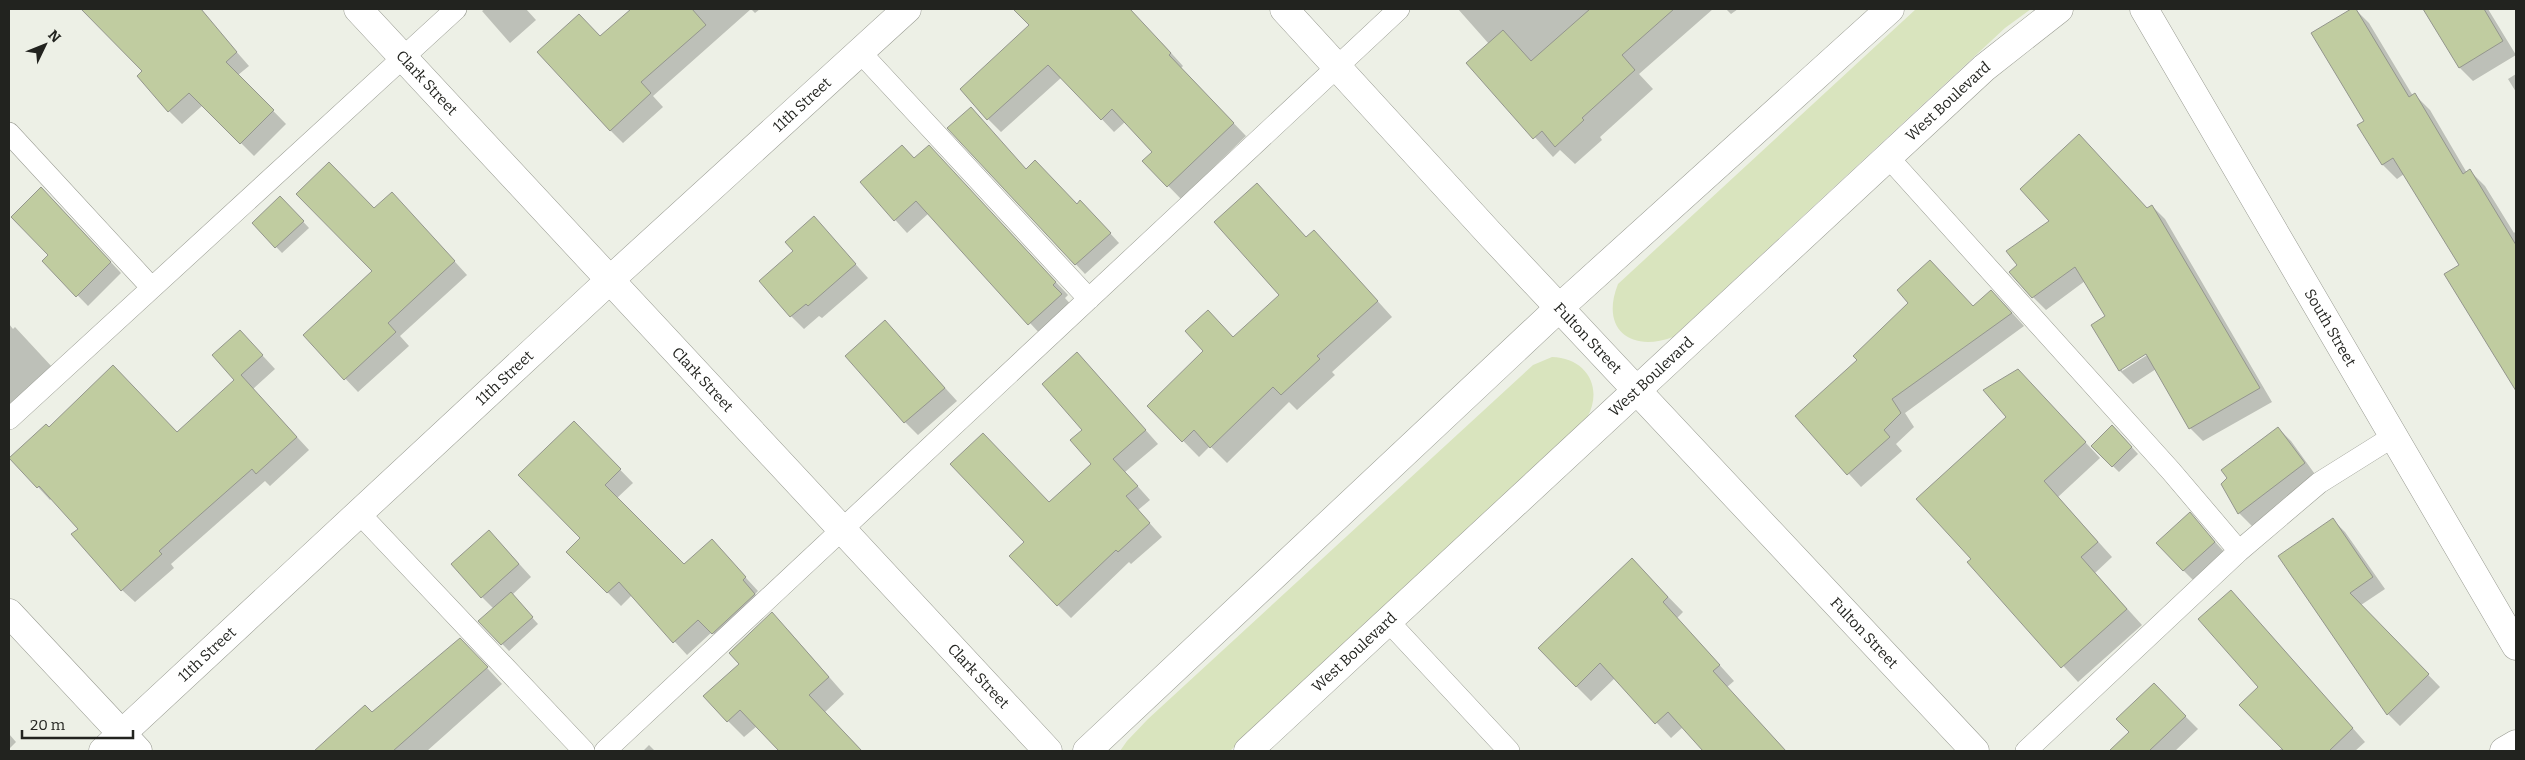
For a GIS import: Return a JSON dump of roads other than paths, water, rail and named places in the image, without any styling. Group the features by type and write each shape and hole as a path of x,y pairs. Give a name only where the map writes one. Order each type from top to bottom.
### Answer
{"street":[{"name":"Clark Street","path":"358,9 1048,751"},
{"name":"11th Street","path":"121,746 359,513 906,9"},
{"name":"Fulton Street","path":"1284,9 1560,308 1976,751"},
{"path":"1087,751 1560,308 1890,9"},
{"name":"West Boulevard","path":"1248,751 1984,68 2059,9"},
{"name":"South Street","path":"2144,9 2516,646"},
{"path":"9,613 121,746"},
{"path":"2504,751 2516,744"}],"lane":[{"path":"9,419 456,9"},
{"path":"605,751 1399,9"},
{"path":"860,52 1089,299"},
{"path":"9,133 152,287"},
{"path":"1888,157 2171,471 2239,551"},
{"path":"2026,751 2239,551 2319,483 2394,436"},
{"path":"359,513 584,751"},
{"path":"1388,621 1508,751"}]}
